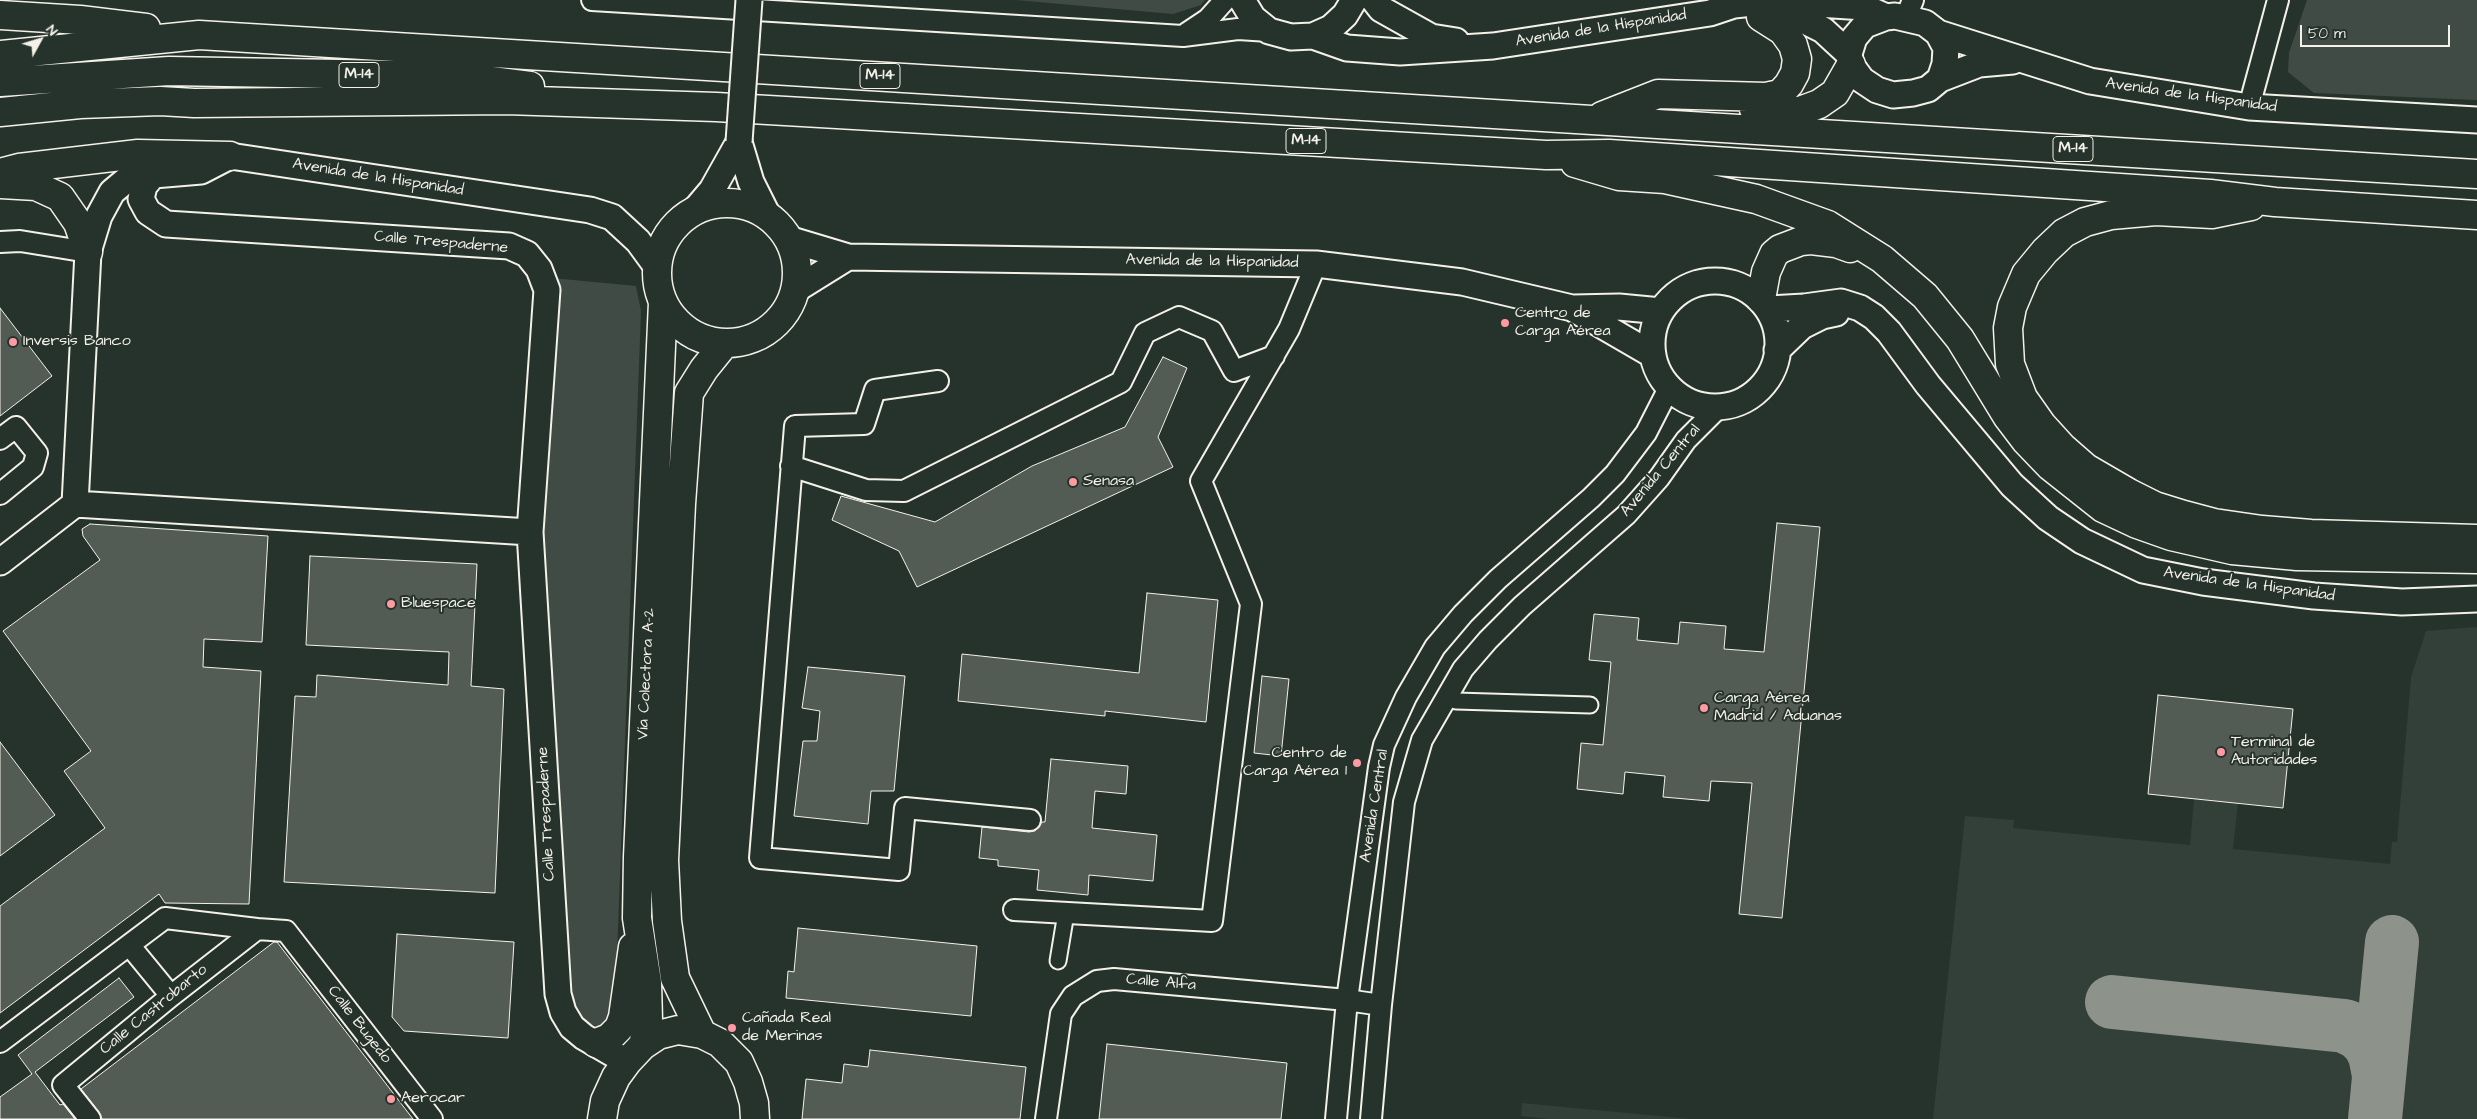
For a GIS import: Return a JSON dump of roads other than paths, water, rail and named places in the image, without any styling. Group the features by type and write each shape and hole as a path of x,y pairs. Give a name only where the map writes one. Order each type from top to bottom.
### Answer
{"main road":[{"name":"M-14","path":"0,15 80,20 199,34 2477,174"},
{"path":"1594,119 1658,94 1766,98 1780,94 1789,84 1795,73 1797,59 1793,45 1783,31 1761,17"},
{"name":"M-14","path":"0,55 199,34"},
{"path":"1668,124 1710,106 1800,111 1820,104 1834,93 1850,59"},
{"name":"M-14","path":"0,82 169,71 452,76 716,107 930,118 1546,156 1629,156 2210,194 2275,202 2477,215"},
{"path":"0,112 80,104 160,101 194,104 506,100 716,107"},
{"path":"0,128 162,115 194,104"},
{"path":"0,173 75,161 138,154 230,156"},
{"path":"1546,156 1619,176 1665,179 1756,199 1828,225 1882,259 1925,296 1960,339 2007,416 2026,441 2050,466 2076,489 2104,508 2137,524 2171,536 2232,550 2297,556 2477,559"},
{"path":"0,157 75,161"},
{"path":"0,184 36,186 60,197 78,223 88,252"},
{"path":"2275,202 2212,214 2156,211 2111,215 2085,222 2064,233 2045,250 2026,274 2012,307 2008,328 2010,364 2023,398 2042,425 2062,447 2086,468 2129,493 2184,515 2223,524 2301,533 2477,539"},
{"path":"719,203 745,205 768,216 788,239 795,255 797,273 795,290 788,308 776,323 761,334 744,341 725,343 706,340 688,331 674,318 663,302 658,285 657,267 661,249 669,234 680,220 695,210 719,203"},
{"path":"1765,304 1770,261 1780,249 1790,244 1801,241 1825,240 1882,259"},
{"name":"Vía Colectora A-2","path":"635,1054 648,1022 647,982 637,918 663,302"},
{"name":"Vía Colectora A-2","path":"702,1034 675,978 667,921 664,860 680,520 689,393 704,369 725,343"},
{"path":"596,1043 609,1038 619,1028 623,1016 637,918"},
{"path":"602,1119 605,1101 616,1077 635,1054 658,1035 678,1030 702,1034 720,1043 739,1062 750,1089 755,1119"}],"street":[{"path":"592,0 1183,36 1238,29 1269,30 1290,37 1313,36 1331,28 1345,15 1354,0"},
{"path":"748,0 739,142 751,182 768,216"},
{"path":"1183,36 1208,19 1224,0"},
{"path":"1242,0 1253,18 1269,30"},
{"name":"Avenida de la Hispanidad","path":"1374,0 1382,9 1431,37 1493,46"},
{"path":"2249,107 2278,0"},
{"name":"Avenida de la Hispanidad","path":"1313,36 1347,48 1400,52 1493,46 1710,12 1734,5 1772,1 1902,11"},
{"path":"1902,11 1925,23 1938,33 1946,48 1946,64 1940,78 1928,89 1913,94 1893,95 1877,90 1862,80 1850,59 1854,38 1865,25 1902,11"},
{"name":"Avenida de la Hispanidad","path":"1710,12 1761,17 1795,16 1823,30 1850,59"},
{"name":"Avenida de la Hispanidad","path":"1938,33 2090,80 2249,107 2477,120"},
{"name":"Avenida de la Hispanidad","path":"1940,78 1979,64 1999,61 2028,61"},
{"path":"695,210 712,190 739,142"},
{"path":"75,504 88,252 99,216 112,192 130,176 201,171 230,156"},
{"name":"Avenida de la Hispanidad","path":"230,156 590,210 612,217 638,241 657,267"},
{"name":"Calle Trespaderne","path":"155,173 144,186 141,198 148,212 166,224 509,246 527,254 539,269 547,290 530,532 558,994 563,1012 572,1027 596,1043 635,1054"},
{"name":"Avenida de la Hispanidad","path":"788,239 848,257 1316,264 1462,282 1572,308 1619,307 1661,310"},
{"path":"0,242 20,241 88,252"},
{"path":"795,290 848,257"},
{"path":"1014,910 1212,922 1251,604 1201,481 1289,329 1316,264"},
{"path":"1715,280 1732,282 1747,289 1765,304 1773,322 1777,350 1775,364 1755,394 1738,403 1719,407 1701,406 1684,399 1670,388 1659,373 1653,355 1653,332 1661,310 1670,298 1698,282 1715,280"},
{"name":"Avenida de la Hispanidad","path":"1765,304 1804,308 1841,302 1860,308 1889,332 1934,392 2012,485 2048,518 2107,554 2143,570 2203,582 2259,589 2402,602 2477,600"},
{"name":"Avenida de la Hispanidad","path":"1572,308 1653,355"},
{"path":"1777,350 1802,326 1822,316 1860,308"},
{"path":"791,466 866,490 904,490 1121,382 1145,333 1179,317 1212,331 1234,371 1274,356"},
{"path":"938,381 875,390 864,424 795,426 760,858 899,870 905,808 1030,820"},
{"name":"Avenida Central","path":"1336,1119 1347,1000 1379,767 1384,745 1406,697 1436,647 1463,614 1498,579 1591,498 1615,474 1646,433 1670,388"},
{"name":"Avenida Central","path":"1371,1119 1381,1005 1404,802 1422,740 1463,669 1488,640 1522,606 1626,514 1659,478 1686,440 1719,407"},
{"path":"0,439 16,427 37,453 33,467 0,494"},
{"path":"0,562 75,504 530,532"},
{"path":"1456,701 1590,705"},
{"path":"1058,960 1066,913"},
{"path":"0,1042 166,918 257,929"},
{"name":"Calle Bugedo","path":"257,929 286,931 432,1119"},
{"name":"Calle Castrobarto","path":"90,1119 64,1085 171,996 257,929"},
{"path":"130,946 171,996"},
{"name":"Calle Alfa","path":"1046,1119 1061,1014 1073,996 1097,981 1114,979 1347,1000 1381,1005"}],"place":[{"name":"Centro de Carga Aérea","path":"1505,323"},
{"name":"Inversis Banco","path":"13,342"},
{"name":"Senasa","path":"1073,482"},
{"name":"Bluespace","path":"391,604"},
{"name":"Carga Aérea Madrid / Aduanas","path":"1704,708"},
{"name":"Terminal de Autoridades","path":"2221,752"},
{"name":"Centro de Carga Aérea 1","path":"1357,763"},
{"name":"Cañada Real de Merinas","path":"732,1028"},
{"name":"Aerocar","path":"391,1099"}]}
